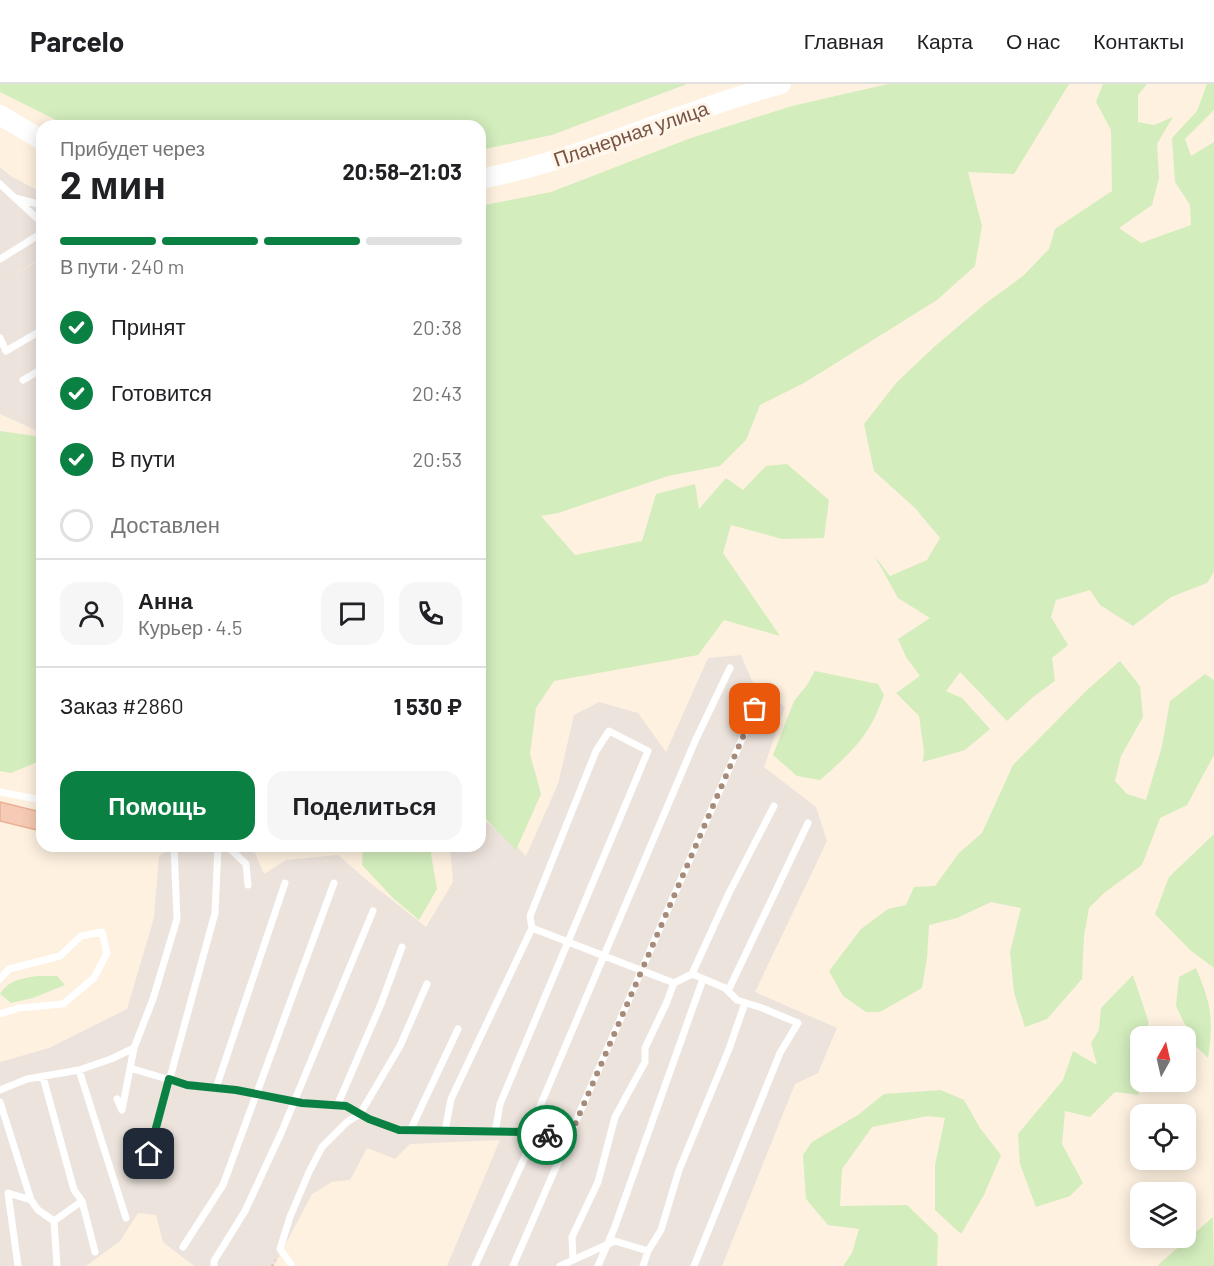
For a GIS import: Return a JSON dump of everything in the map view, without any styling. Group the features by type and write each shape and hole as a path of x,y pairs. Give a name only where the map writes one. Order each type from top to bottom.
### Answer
{"main road":[{"name":"Планерная улица","path":"486,177 575,154 674,118 781,84"},
{"path":"0,115 36,136"}],"lane":[{"path":"0,184 36,218"},
{"path":"12,197 36,203"},
{"path":"0,259 36,237"},
{"path":"0,338 6,351 36,334"},
{"path":"23,380 36,372"},
{"path":"475,1266 696,739 730,668"},
{"path":"513,1266 755,709"},
{"path":"445,1131 451,1098 532,928 530,916 596,751 609,731 648,751 500,1104 495,1132"},
{"path":"0,792 36,799"},
{"path":"573,1260 572,1237 597,1182 615,1117 645,1062 645,1048 674,983 692,974 729,893 774,806"},
{"path":"728,991 808,823"},
{"path":"117,1099 122,1110 134,1048 153,999 177,919 174,852"},
{"path":"144,1173 215,913 218,852"},
{"path":"233,852 246,864 248,885"},
{"path":"216,1088 285,883"},
{"path":"183,1248 223,1185 334,883"},
{"path":"214,1266 214,1261 245,1212 295,1102 373,911"},
{"path":"532,928 674,983"},
{"path":"0,979 9,969 60,956 81,936 102,932 107,953 94,978 63,1004 19,1008 0,1014"},
{"path":"337,1106 381,1004 402,947"},
{"path":"692,974 728,991 737,1000 798,1023 780,1053 694,1266"},
{"path":"598,1266 608,1244 703,979"},
{"path":"291,1264 280,1249 290,1217 309,1172 322,1147 347,1122 360,1114 400,1046 427,984"},
{"path":"643,1266 648,1251 661,1230 679,1170 729,1049 745,1003"},
{"path":"410,1131 458,1029"},
{"path":"0,1090 27,1080 79,1070 134,1048"},
{"path":"130,1068 187,1085 256,1094 295,1102 346,1106 399,1130 532,1132 567,1143"},
{"path":"79,1070 126,1218"},
{"path":"43,1077 74,1190 82,1201 95,1252"},
{"path":"0,1102 31,1200 38,1210 54,1221"},
{"path":"18,1266 8,1193 31,1200"},
{"path":"54,1221 82,1201"},
{"path":"54,1221 57,1266"},
{"path":"560,1266 615,1241 648,1251"}],"shaded area":[{"path":"0,167 9,175 36,190 36,261 5,279 36,262 36,430 0,414"},
{"path":"741,655 752,681 785,707 764,767 816,807 827,841 755,992 837,1028 818,1073 795,1084 722,1266 447,1266 500,1140 410,1144 395,1159 367,1148 350,1180 332,1182 312,1194 274,1266 194,1266 163,1242 156,1215 138,1213 120,1241 86,1266 0,1266 0,1062 49,1048 127,1009 154,918 159,856 166,852 255,852 264,874 286,860 338,855 426,927 453,882 450,852 486,852 486,822 504,834 526,856 558,784 574,715 599,702 638,713 666,752 708,658"}],"green space":[{"path":"0,84 687,84 552,135 486,149 486,120 56,120 0,92"},
{"path":"888,84 1069,84 1014,174 968,172 982,226 975,266 937,300 804,383 760,405 746,440 720,466 668,476 558,513 541,516 575,555 642,541 656,494 695,484 699,509 726,478 743,490 766,466 787,464 829,500 824,538 782,539 731,525 723,553 780,636 724,620 698,655 554,681 536,708 530,754 541,794 516,850 486,819 486,205 551,192 691,138 792,106"},
{"path":"1103,84 1147,84 1138,95 1138,122 1154,125 1173,117 1157,144 1159,178 1152,205 1119,228 1141,243 1191,225 1190,205 1175,182 1172,138 1197,111 1207,84 1214,84 1214,110 1185,139 1191,156 1214,142 1214,572 1207,583 1171,597 1133,626 1100,605 1090,590 1056,600 1051,617 1068,645 1052,658 1055,681 1007,721 960,672 946,691 962,698 990,729 965,750 923,762 924,751 919,716 896,693 920,676 906,657 898,639 930,618 898,598 874,555 890,576 927,560 940,538 915,508 874,471 864,424 897,382 934,347 986,303 1023,276 1049,249 1055,229 1112,191 1111,130 1096,102"},
{"path":"0,431 36,436 36,763 11,773 0,771"},
{"path":"1120,661 1140,686 1143,717 1121,756 1115,781 1127,794 1146,800 1162,746 1170,701 1205,674 1214,680 1214,755 1187,805 1160,818 1142,865 1104,893 1089,908 1084,936 1082,979 1047,1019 1025,1027 1014,993 1010,952 1021,908 991,902 957,918 929,925 922,988 880,1012 866,1012 843,996 829,971 861,929 888,909 906,905 914,887 935,886 959,853 982,833 1013,765 1086,691"},
{"path":"815,671 878,684 884,695 866,733 820,780 797,776 773,755 794,701"},
{"path":"1214,834 1214,968 1190,950 1155,914 1169,877"},
{"path":"363,852 432,852 437,889 419,920 393,898 362,865"},
{"path":"1196,968 1205,992 1211,1022 1208,1058 1196,1046 1196,1026 1186,1026 1176,1006 1179,977"},
{"path":"1133,975 1148,1026 1130,1026 1130,1092 1138,1092 1139,1095 1115,1092 1090,1117 1065,1111 1062,1144 1083,1183 1070,1196 1036,1207 1020,1164 1018,1134 1063,1080 1073,1051 1097,1065 1091,1043 1099,1030 1101,1008"},
{"path":"38,976 57,976 65,985 33,998 11,1003 0,994 12,983"},
{"path":"941,1090 964,1100 980,1128 1001,1155 984,1195 961,1234 935,1210 935,1165 945,1118 928,1116 872,1127 842,1169 840,1206 907,1205 938,1235 937,1266 843,1266 852,1253 859,1229 828,1225 806,1199 803,1155 812,1142 858,1115 884,1094"},
{"path":"1213,1217 1214,1266 1158,1265 1177,1248 1196,1248 1196,1232"}],"building":[{"path":"0,802 36,811 36,830 0,821"}],"way so far":[{"path":"547,1135 567,1143 755,709"}],"route":[{"path":"149,1154 169,1079 187,1085 236,1090 302,1103 346,1106 369,1119 399,1130 529,1132 547,1135"}]}
